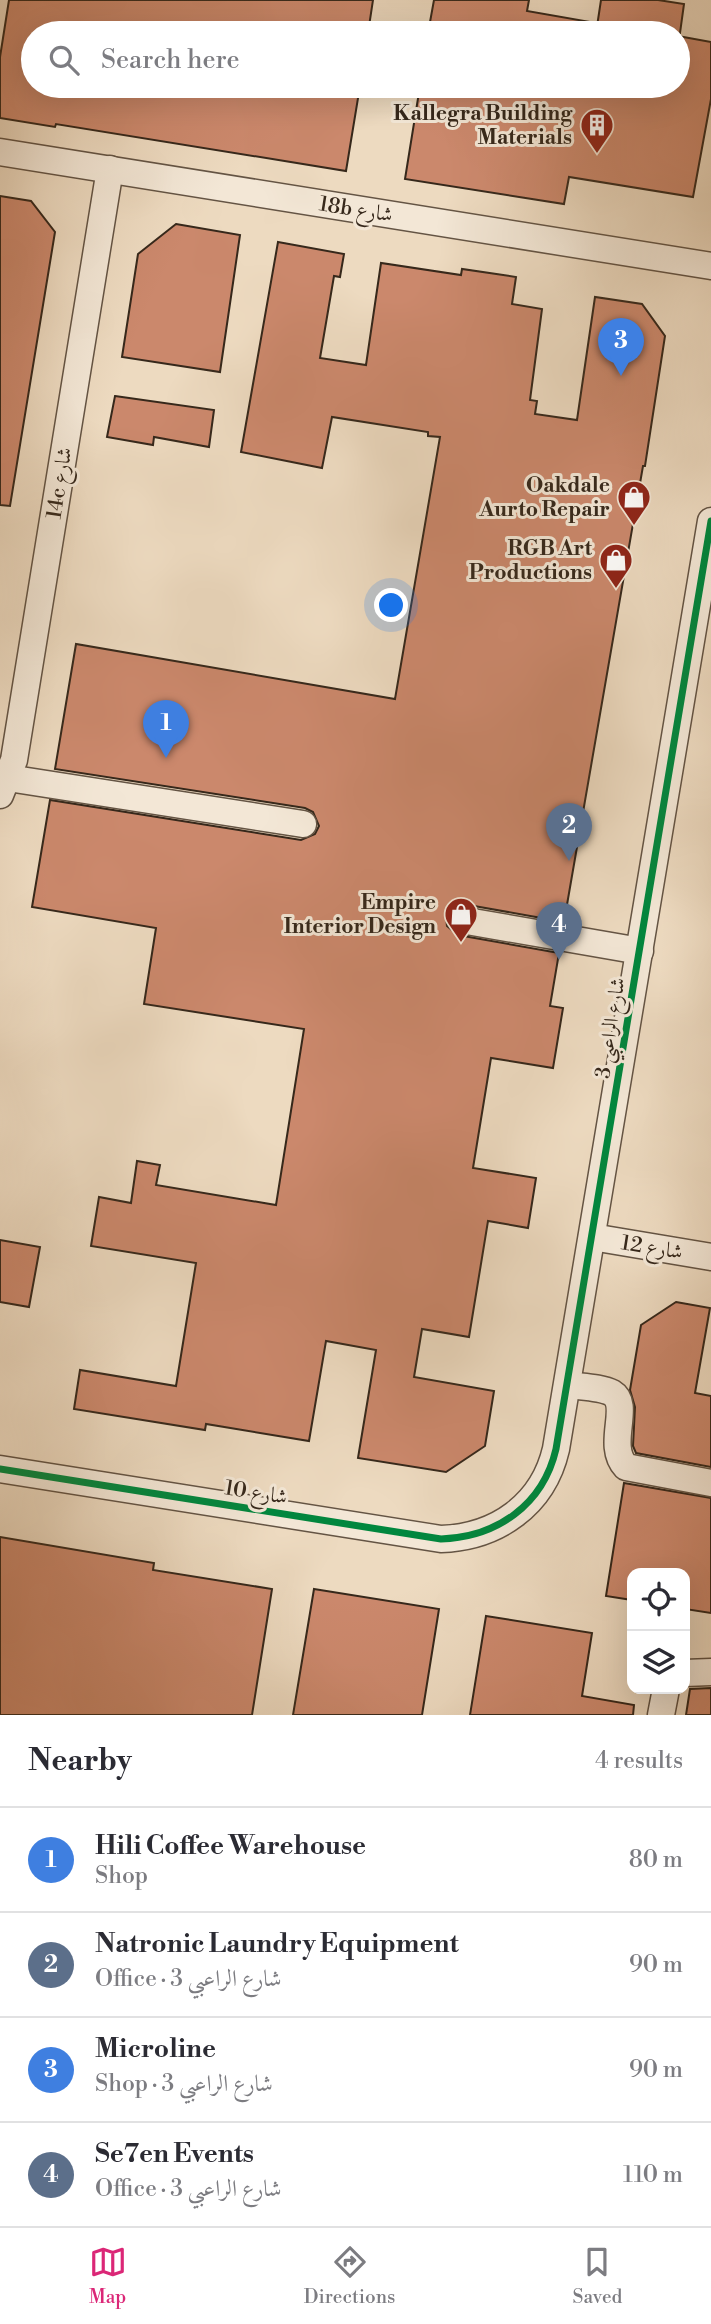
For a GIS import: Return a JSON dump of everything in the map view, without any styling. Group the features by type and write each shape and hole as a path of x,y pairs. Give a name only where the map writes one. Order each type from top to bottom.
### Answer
{"street":[{"name":"18b شارع","path":"0,152 711,266"},
{"name":"14c شارع","path":"4,787 14,760 110,169"},
{"name":"شارع الراعبي 3","path":"505,1522 529,1503 547,1478 556,1449 640,951 705,591 711,521"},
{"path":"4,787 303,824"},
{"path":"461,920 640,951"},
{"name":"شارع 12","path":"592,1237 711,1257"},
{"path":"568,1385 608,1392 617,1398 621,1407 616,1446 620,1461 626,1467 711,1483"},
{"name":"شارع 10","path":"0,1469 441,1539 474,1535 505,1522"},
{"path":"690,1673 711,1672"},
{"path":"661,1715 665,1694"}],"building":[{"path":"9,0 373,0 370,21 21,21 21,98 358,98 346,171 56,124 55,127 0,118 0,57"},
{"path":"434,0 529,0 527,11 584,21 430,21"},
{"path":"601,0 658,0 684,4 682,21 598,21"},
{"path":"690,38 711,42 711,99 693,197 569,177 564,204 405,179 418,98 690,98"},
{"path":"0,196 31,201 55,232 10,506 0,505"},
{"path":"176,224 240,235 220,372 122,357 138,254"},
{"path":"278,242 344,254 340,277 334,276 320,358 366,365 381,263 461,275 462,269 516,277 512,304 542,309 530,400 537,401 535,414 577,420 595,297 642,304 665,336 645,466 564,922 463,904 449,909 446,917 447,926 458,935 559,953 550,1006 563,1008 553,1068 491,1058 473,1168 536,1178 528,1228 488,1221 469,1337 422,1329 414,1377 494,1391 485,1446 446,1472 358,1458 376,1350 326,1341 309,1441 206,1424 205,1430 74,1409 80,1370 176,1386 196,1263 91,1246 99,1197 131,1203 137,1161 160,1165 156,1185 276,1205 304,1029 144,1004 156,928 32,907 50,800 301,840 315,834 319,826 313,812 305,808 55,769 76,644 395,699 440,437 428,436 428,432 332,417 322,468 241,452"},
{"path":"115,396 214,410 209,447 154,437 153,445 107,437"},
{"path":"0,1240 40,1247 29,1307 0,1302"},
{"path":"676,1302 710,1308 695,1393 711,1396 711,1467 636,1453 633,1446 635,1407 630,1390 641,1325"},
{"path":"624,1483 711,1498 711,1613 690,1610 690,1568 627,1568 627,1599 606,1596"},
{"path":"0,1537 154,1563 153,1570 272,1589 252,1715 0,1715"},
{"path":"314,1589 439,1609 422,1715 293,1715"},
{"path":"486,1616 592,1633 582,1696 634,1705 633,1715 470,1715"},
{"path":"711,1688 711,1715 686,1715 690,1689"}],"cycle path":[{"path":"0,1469 441,1539 481,1532 499,1524 529,1502 550,1469 556,1449 711,521"}],"place":[{"name":"Kallegra Building Materials","path":"597,155"},
{"name":"Microline","path":"621,376"},
{"name":"Oakdale Aurto Repair","path":"634,527"},
{"name":"RGB Art Productions","path":"616,590"},
{"name":"Hili Coffee Warehouse","path":"166,758"},
{"name":"Natronic Laundry Equipment","path":"569,861"},
{"name":"Empire Interior Design","path":"461,944"},
{"name":"Se7en Events","path":"559,960"}]}
